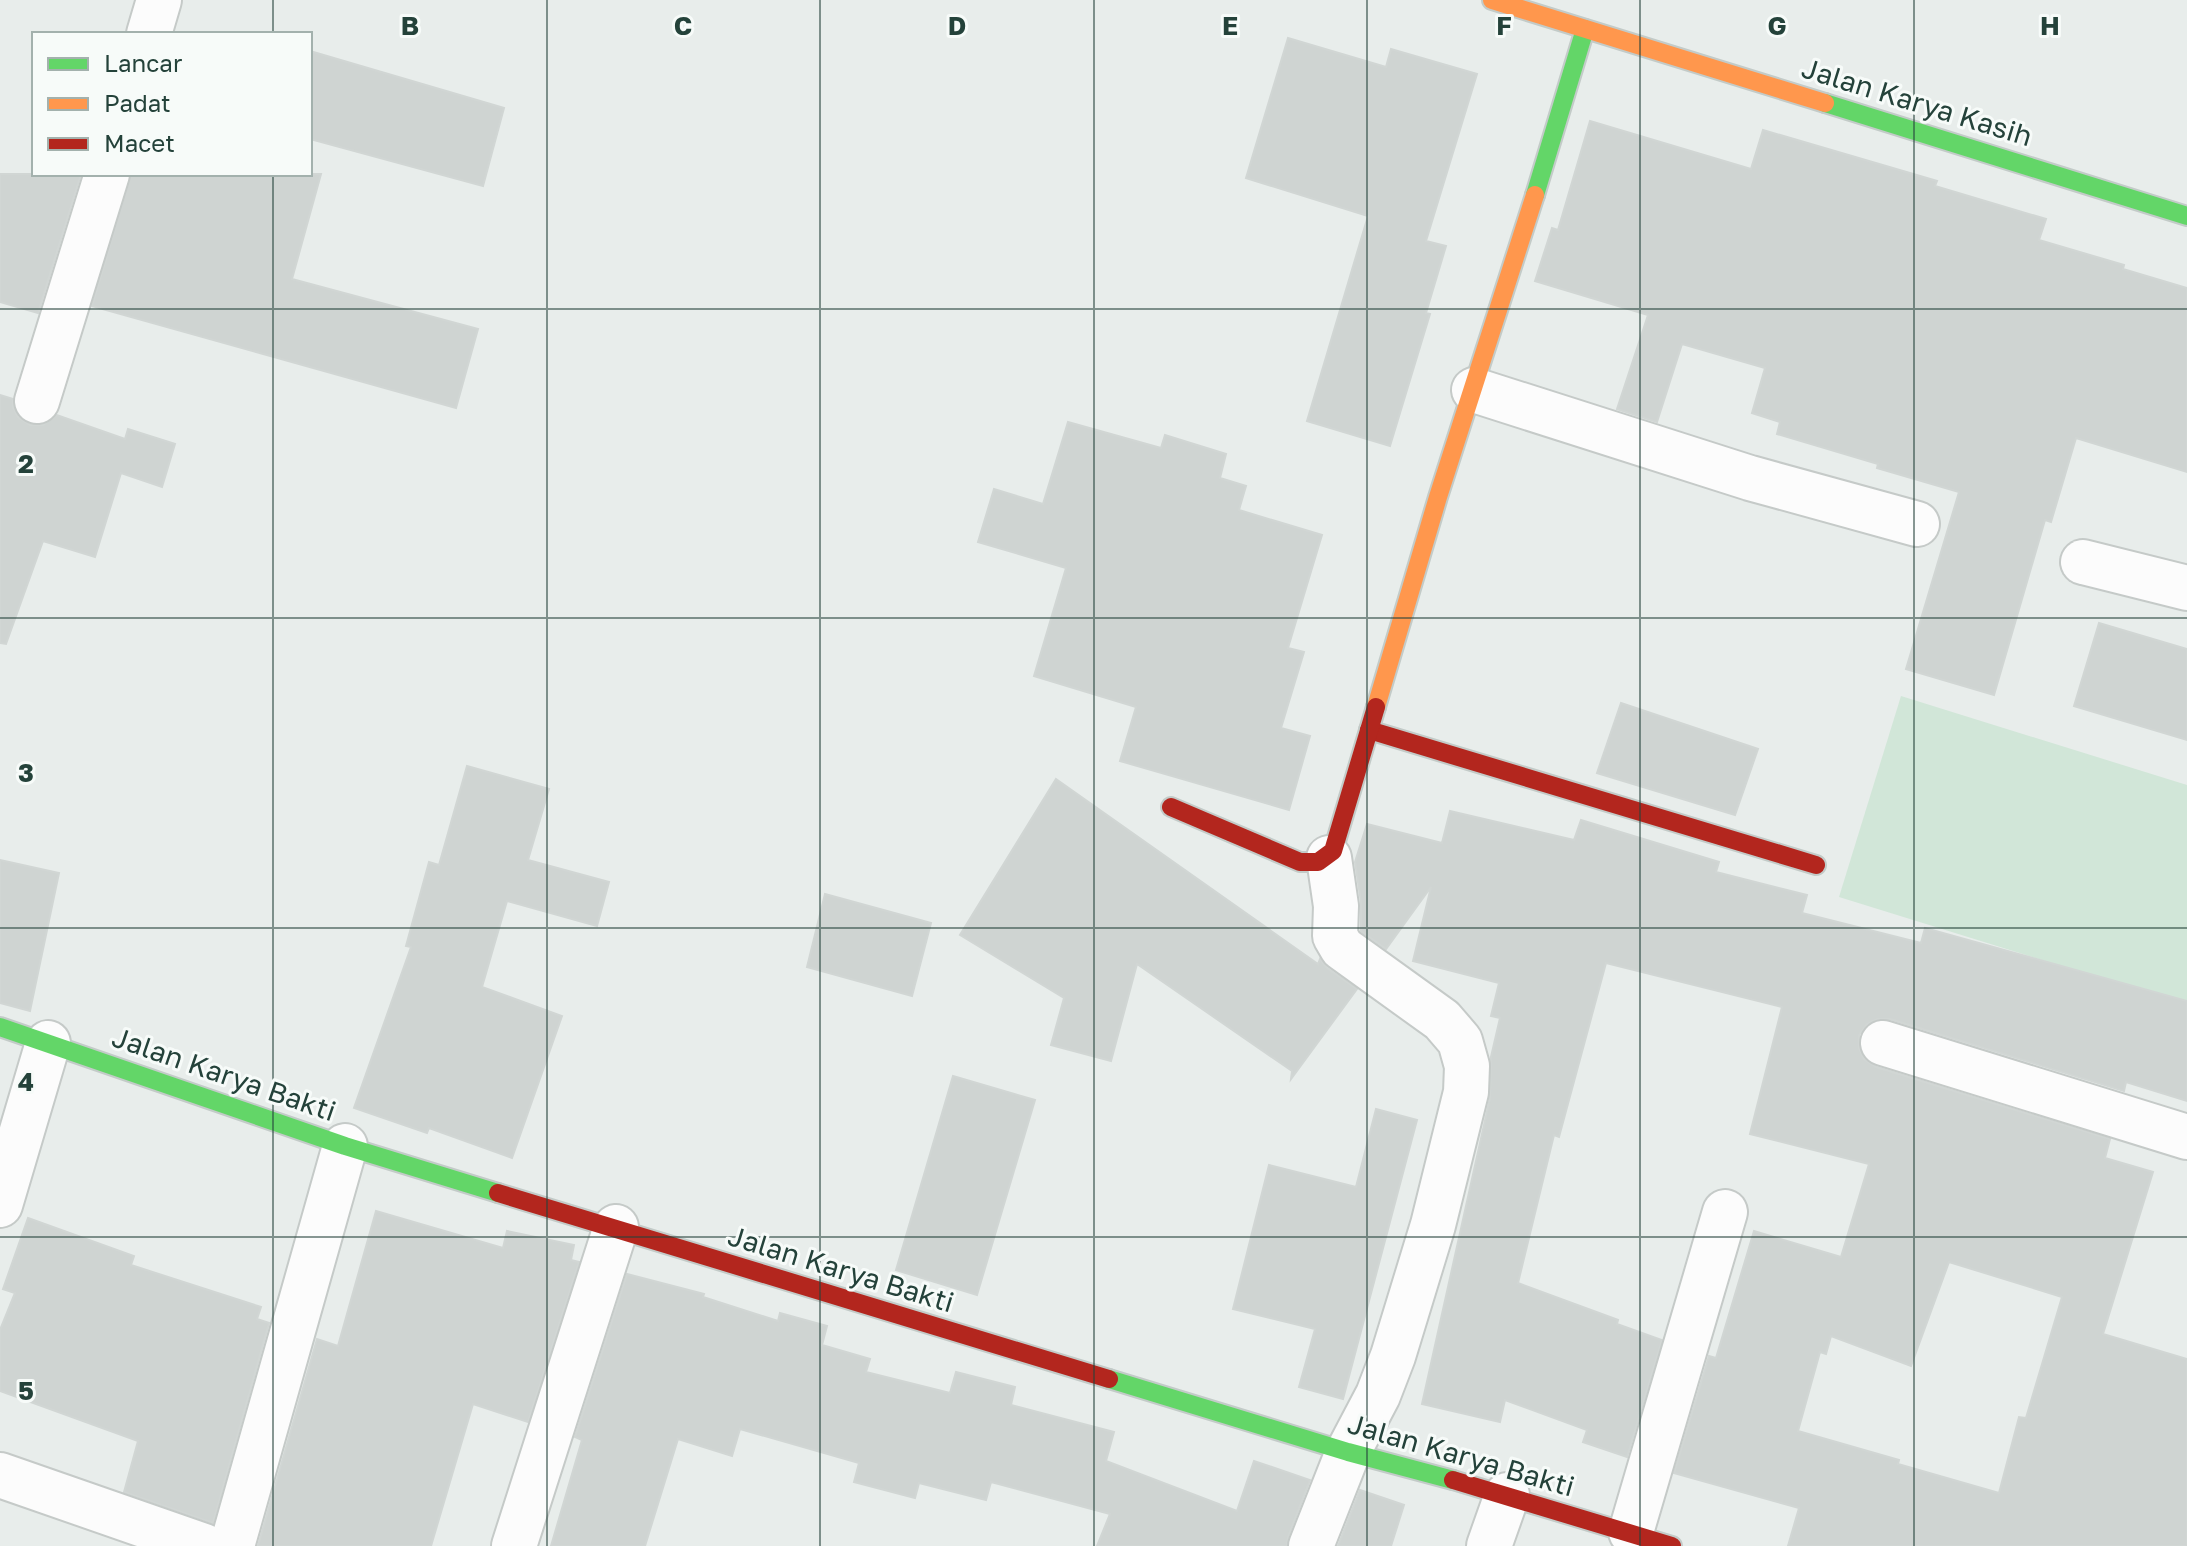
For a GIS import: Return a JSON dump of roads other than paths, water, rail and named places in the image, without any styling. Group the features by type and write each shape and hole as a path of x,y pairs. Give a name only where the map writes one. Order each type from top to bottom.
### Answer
{"street":[{"path":"150,32 159,0"},
{"name":"Jalan Karya Kasih","path":"1492,0 2187,216"},
{"path":"1311,1546 1348,1452 1378,1395 1393,1356 1433,1225 1466,1092 1467,1066 1460,1041 1442,1020 1342,948 1335,936 1336,906 1329,858 1337,843 1438,497 1585,29"},
{"path":"37,401 106,176"},
{"path":"1474,390 1750,478 1917,524"},
{"path":"2083,562 2187,588"},
{"path":"1369,730 1816,865"},
{"path":"1171,807 1300,862 1312,865 1329,858"},
{"name":"Jalan Karya Bakti","path":"0,1027 331,1141 1348,1452 1507,1495 1672,1546"},
{"path":"0,1205 48,1043"},
{"path":"1883,1043 2187,1137"},
{"path":"232,1546 331,1141"},
{"path":"1631,1532 1725,1212"},
{"path":"514,1546 616,1227"},
{"path":"0,1475 204,1546"},
{"path":"1489,1546 1507,1495"}]}
